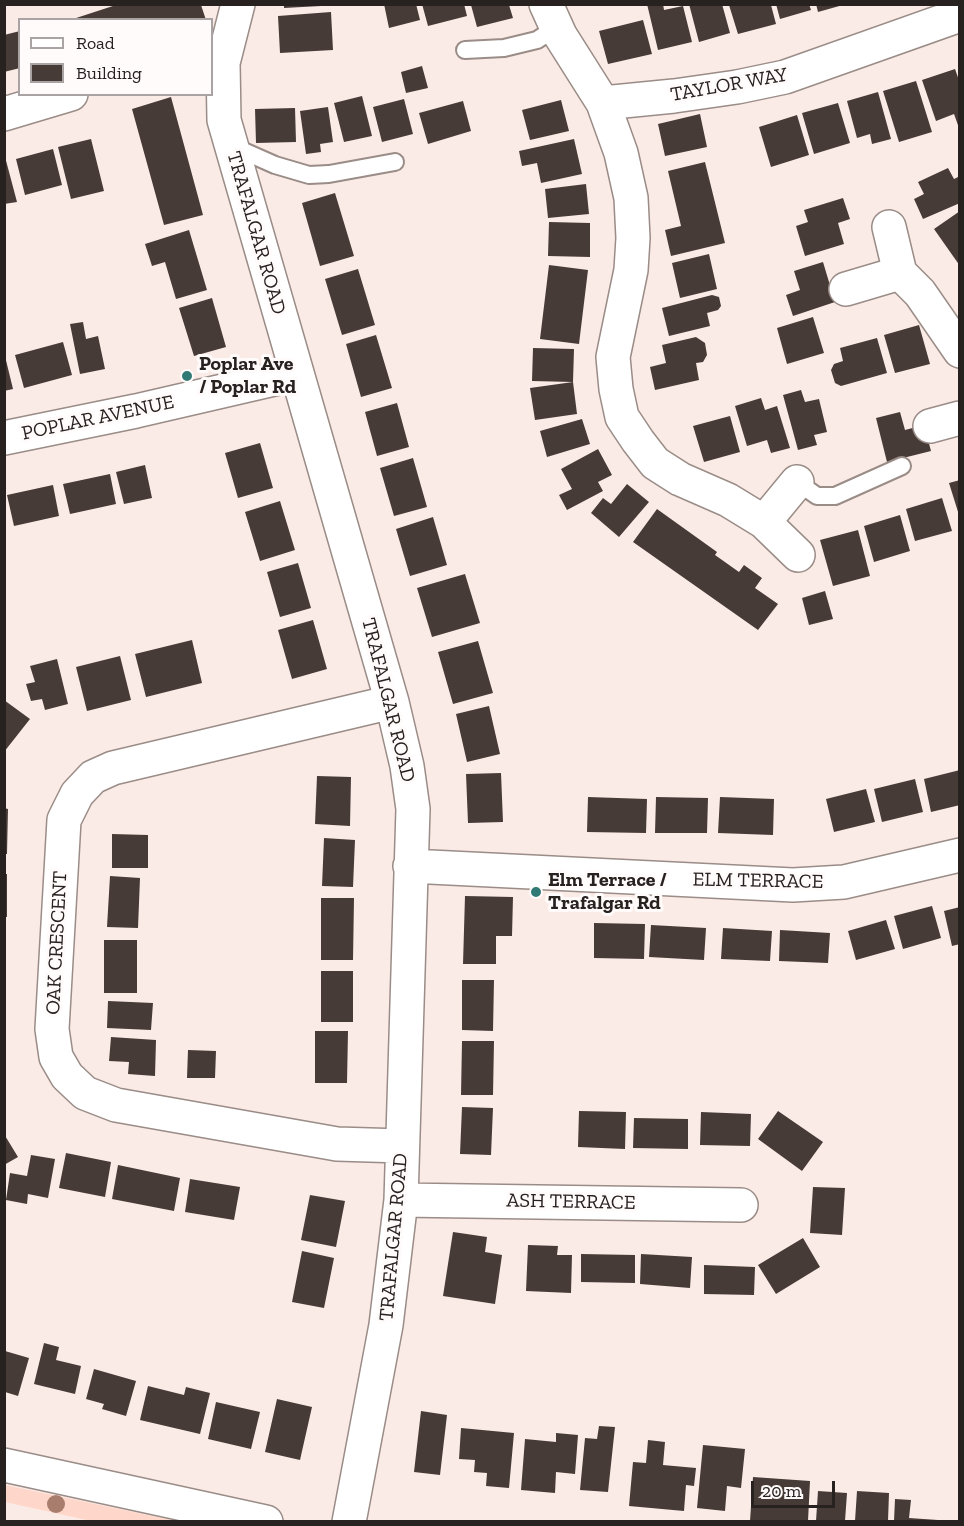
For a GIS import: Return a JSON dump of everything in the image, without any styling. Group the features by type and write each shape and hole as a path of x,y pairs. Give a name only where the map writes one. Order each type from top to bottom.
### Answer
{"street":[{"name":"TRAFALGAR ROAD","path":"238,4 217,63 224,120 392,702 407,766 413,809 401,1200 386,1325 349,1521"},
{"name":"TAYLOR WAY","path":"603,103 674,96 785,77 960,15"},
{"path":"551,16 603,103 621,153 632,208 631,270 614,357 616,389 622,417 655,463 680,479 728,500 764,522 798,555"},
{"path":"4,114 64,96"},
{"path":"889,227 900,273 920,292 960,351"},
{"path":"846,289 900,273"},
{"name":"POPLAR AVENUE","path":"4,438 136,411 296,374"},
{"path":"764,522 797,482"},
{"name":"OAK CRESCENT","path":"392,702 113,768 93,777 77,795 64,820 52,1029 56,1057 67,1076 85,1093 116,1105 337,1144 402,1146"},
{"name":"ELM TERRACE","path":"410,866 793,885 844,882 960,855"},
{"name":"ASH TERRACE","path":"401,1200 741,1205"},
{"path":"4,1465 266,1521"}],"lane":[{"path":"465,50 504,48 537,40 551,16"},
{"path":"231,145 275,165 309,175 329,174 395,162"},
{"path":"797,482 817,496 836,496 902,466"}],"shaded area":[{"path":"5,1485 176,1521 91,1521 5,1502"}],"building":[{"path":"284,4 321,4 321,6 284,8"},
{"path":"384,4 416,4 420,20 389,28"},
{"path":"422,4 464,4 467,16 428,26"},
{"path":"647,4 663,4 664,10 683,6 692,42 658,50"},
{"path":"689,4 722,4 730,33 699,42"},
{"path":"776,4 809,4 811,10 780,19"},
{"path":"816,4 843,4 843,5 818,12"},
{"path":"116,5 201,5 205,18 76,18"},
{"path":"471,5 509,5 513,18 477,27"},
{"path":"729,5 771,5 776,24 738,34"},
{"path":"331,12 333,50 280,53 278,16"},
{"path":"643,20 652,54 608,64 599,31"},
{"path":"18,32 18,68 4,72 4,35"},
{"path":"422,66 428,88 406,93 401,72"},
{"path":"955,69 960,83 959,128 954,114 936,121 922,80"},
{"path":"916,81 932,132 899,142 883,91"},
{"path":"878,92 891,139 872,144 870,134 857,138 847,101"},
{"path":"362,96 372,136 344,142 334,103"},
{"path":"171,97 203,215 164,225 132,109"},
{"path":"404,99 413,134 382,142 373,107"},
{"path":"561,100 569,131 530,140 522,110"},
{"path":"463,101 471,131 428,144 419,113"},
{"path":"838,103 850,143 814,154 802,113"},
{"path":"328,107 333,142 320,144 321,152 306,154 300,111"},
{"path":"295,108 296,142 256,143 255,109"},
{"path":"700,114 707,147 665,156 658,124"},
{"path":"797,115 809,155 771,167 759,127"},
{"path":"91,139 104,191 71,199 58,147"},
{"path":"574,139 582,174 541,183 537,163 522,166 519,151"},
{"path":"53,149 62,185 25,195 16,159"},
{"path":"4,153 17,202 4,204"},
{"path":"705,162 725,243 671,256 665,230 681,226 668,171"},
{"path":"948,168 954,179 960,176 960,203 923,219 914,199 924,194 918,182"},
{"path":"586,184 589,214 548,218 545,189"},
{"path":"335,193 354,256 320,266 302,203"},
{"path":"843,198 850,219 838,223 844,244 805,256 796,226 808,222 804,210"},
{"path":"960,211 960,266 934,229"},
{"path":"549,222 590,223 590,257 548,256"},
{"path":"189,230 207,290 176,299 165,262 152,266 145,244"},
{"path":"709,254 717,289 680,298 672,263"},
{"path":"823,262 835,302 793,316 786,295 800,290 794,271"},
{"path":"549,265 588,270 579,344 540,339"},
{"path":"358,269 375,325 342,335 325,279"},
{"path":"712,295 719,297 721,306 718,310 707,313 710,326 669,336 662,308"},
{"path":"212,298 226,347 194,356 179,308"},
{"path":"813,317 824,353 787,364 777,328"},
{"path":"83,322 86,339 98,336 105,369 80,374 70,324"},
{"path":"919,325 930,364 895,373 884,335"},
{"path":"376,335 392,388 361,397 346,344"},
{"path":"696,337 705,343 707,355 703,362 696,363 699,380 655,390 650,367 666,363 662,345"},
{"path":"877,338 887,373 841,386 835,383 831,370 834,364 843,361 840,348"},
{"path":"63,342 72,375 24,388 15,355"},
{"path":"533,348 574,349 573,382 532,381"},
{"path":"4,352 13,389 4,391"},
{"path":"573,382 577,414 535,420 530,388"},
{"path":"801,390 805,402 819,399 827,432 814,435 817,445 798,450 783,395"},
{"path":"761,398 765,410 777,406 790,448 771,453 767,440 747,446 735,406"},
{"path":"397,403 409,447 377,456 365,412"},
{"path":"900,412 905,430 924,425 931,451 887,462 876,418"},
{"path":"730,416 740,452 704,462 693,426"},
{"path":"582,419 590,444 547,457 540,431"},
{"path":"260,443 273,488 238,498 225,453"},
{"path":"598,449 612,475 598,482 603,491 567,510 559,495 572,489 561,469"},
{"path":"413,458 427,507 394,516 380,468"},
{"path":"145,465 152,498 124,504 116,472"},
{"path":"110,474 116,504 70,514 63,484"},
{"path":"960,480 960,515 959,515 949,483"},
{"path":"627,484 649,502 619,537 591,513 603,498 611,504"},
{"path":"53,485 59,516 14,526 7,495"},
{"path":"942,498 952,531 915,541 906,509"},
{"path":"280,501 295,550 260,561 245,512"},
{"path":"657,509 717,552 715,555 739,572 744,565 762,578 755,588 778,604 758,630 633,542"},
{"path":"900,515 910,551 874,562 864,526"},
{"path":"433,517 447,565 410,576 396,529"},
{"path":"858,530 870,576 833,586 820,540"},
{"path":"298,563 311,608 280,617 267,572"},
{"path":"465,574 480,623 432,637 417,588"},
{"path":"825,591 833,619 809,625 802,598"},
{"path":"313,620 327,669 292,679 278,630"},
{"path":"192,640 202,683 146,697 135,654"},
{"path":"478,641 493,693 453,704 438,652"},
{"path":"120,656 131,700 87,711 76,667"},
{"path":"57,659 68,704 45,710 42,699 31,701 26,684 35,682 30,666"},
{"path":"4,700 30,719 4,752"},
{"path":"489,706 500,754 467,762 456,714"},
{"path":"960,770 960,805 931,812 924,779"},
{"path":"501,773 503,822 468,823 466,774"},
{"path":"317,776 351,777 350,826 315,824"},
{"path":"915,779 923,812 882,822 874,789"},
{"path":"866,789 875,822 834,832 826,799"},
{"path":"588,797 647,799 646,833 587,832"},
{"path":"656,797 708,798 707,833 655,833"},
{"path":"720,797 774,799 773,835 718,833"},
{"path":"4,808 8,809 7,854 4,854"},
{"path":"112,834 148,835 148,868 112,868"},
{"path":"324,838 355,840 353,887 322,886"},
{"path":"5,874 7,874 7,917 5,917"},
{"path":"110,876 140,878 138,928 107,927"},
{"path":"465,896 513,897 512,936 496,936 496,964 463,964"},
{"path":"321,898 354,898 353,960 321,960"},
{"path":"932,906 941,938 903,949 894,916"},
{"path":"960,907 960,944 952,946 944,911"},
{"path":"886,920 895,949 856,960 848,931"},
{"path":"594,923 645,924 644,959 594,958"},
{"path":"651,925 706,928 704,960 649,957"},
{"path":"723,928 772,931 770,961 721,959"},
{"path":"780,930 830,933 828,963 779,961"},
{"path":"104,940 137,940 137,993 104,993"},
{"path":"321,971 353,971 353,1022 321,1022"},
{"path":"462,980 494,980 493,1031 462,1030"},
{"path":"108,1001 153,1003 151,1030 107,1028"},
{"path":"315,1031 348,1031 347,1083 315,1083"},
{"path":"111,1037 156,1040 155,1076 128,1074 129,1062 109,1061"},
{"path":"462,1041 494,1041 493,1095 461,1095"},
{"path":"188,1050 216,1051 215,1078 187,1078"},
{"path":"462,1107 493,1108 491,1155 460,1154"},
{"path":"579,1111 626,1112 625,1149 578,1147"},
{"path":"778,1111 823,1142 802,1171 758,1139"},
{"path":"701,1112 751,1114 750,1146 700,1145"},
{"path":"634,1118 688,1119 688,1149 633,1148"},
{"path":"4,1134 18,1157 4,1165"},
{"path":"66,1153 111,1162 105,1197 59,1188"},
{"path":"31,1155 55,1159 48,1198 28,1194 27,1204 6,1200 10,1173 27,1176"},
{"path":"118,1165 180,1178 174,1211 112,1199"},
{"path":"190,1179 240,1187 234,1220 185,1212"},
{"path":"813,1187 845,1188 842,1235 810,1233"},
{"path":"310,1195 345,1201 336,1247 301,1240"},
{"path":"453,1232 487,1237 485,1252 502,1255 495,1304 443,1296"},
{"path":"803,1238 820,1267 776,1294 758,1265"},
{"path":"528,1245 558,1246 557,1255 572,1255 571,1293 526,1291"},
{"path":"302,1251 334,1258 324,1308 292,1302"},
{"path":"581,1254 635,1255 635,1283 581,1282"},
{"path":"641,1254 692,1257 690,1288 640,1284"},
{"path":"704,1265 755,1267 754,1295 704,1294"},
{"path":"44,1343 59,1347 56,1360 81,1366 75,1394 34,1384"},
{"path":"5,1351 29,1358 18,1396 5,1392"},
{"path":"94,1369 136,1381 126,1416 102,1409 104,1404 86,1399"},
{"path":"148,1386 184,1395 186,1387 210,1393 200,1434 140,1420"},
{"path":"277,1399 312,1407 300,1460 265,1452"},
{"path":"216,1402 260,1412 251,1449 208,1439"},
{"path":"421,1411 447,1415 440,1475 414,1472"},
{"path":"599,1426 615,1427 608,1492 580,1490 585,1438 597,1439"},
{"path":"461,1428 514,1433 509,1488 486,1486 487,1473 474,1472 475,1460 459,1459"},
{"path":"556,1433 578,1435 575,1474 556,1472 555,1493 521,1490 525,1439 556,1442"},
{"path":"648,1440 665,1442 663,1465 696,1468 694,1486 686,1485 684,1511 629,1506 633,1462 646,1463"},
{"path":"703,1445 745,1449 741,1488 727,1486 725,1511 697,1508"},
{"path":"753,1477 810,1481 808,1521 750,1521"},
{"path":"818,1491 847,1493 845,1521 816,1521"},
{"path":"857,1491 889,1493 888,1521 855,1521"},
{"path":"895,1499 911,1500 909,1518 938,1521 894,1521"}],"place":[{"name":"Poplar Ave / Poplar Rd","path":"187,376"},
{"name":"Elm Terrace / Trafalgar Rd","path":"536,892"}]}
